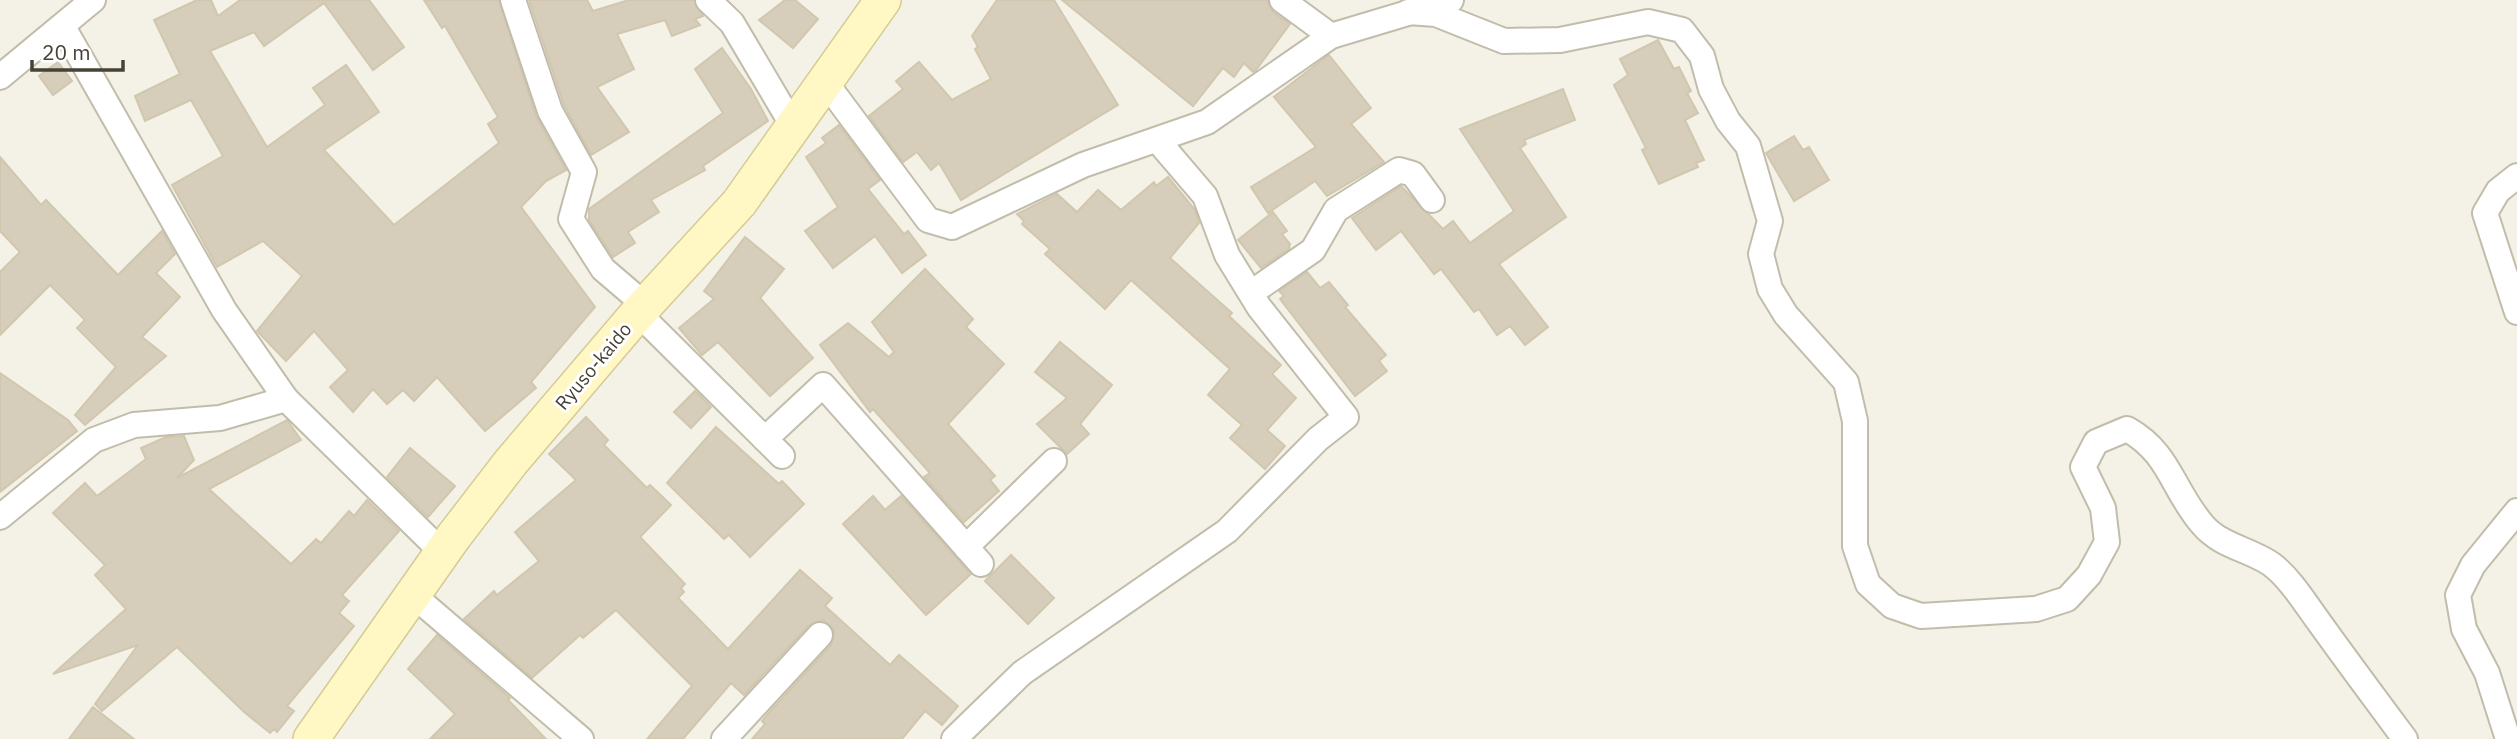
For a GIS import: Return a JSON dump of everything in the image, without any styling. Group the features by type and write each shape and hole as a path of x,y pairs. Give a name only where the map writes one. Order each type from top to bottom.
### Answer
{"main road":[{"name":"Ryuso-kaido","path":"312,739 412,595 511,462 641,309 739,203 827,83 883,0"}],"street":[{"path":"0,77 93,0"},
{"path":"513,0 550,111 584,172 571,219 603,269 774,447 823,385 973,556 1054,461"},
{"path":"708,0 732,23 793,126"},
{"path":"1282,0 1331,36"},
{"path":"827,83 928,220 952,227 1083,165 1207,122 1331,36 1451,0"},
{"path":"1408,12 1436,14 1504,41 1560,40 1648,22 1682,30 1702,56 1712,89 1728,121 1748,146 1770,221 1761,254 1769,289 1786,315 1846,382 1855,421 1855,546 1868,584 1892,607 1921,616 2036,609 2067,598 2089,575 2106,542 2103,508 2083,467 2096,442 2127,429 2148,441 2168,466 2182,497 2203,526 2226,543 2271,564 2297,592 2405,739"},
{"path":"63,27 224,310 286,399 443,553"},
{"path":"954,739 1022,673 1227,531 1318,439 1346,417 1251,293 1227,255 1205,196 1158,141"},
{"path":"1251,293 1313,250 1336,210 1399,170 1413,174 1432,200"},
{"path":"2517,176 2498,191 2485,214 2517,312"},
{"path":"0,517 94,440 135,425 219,418 286,399"},
{"path":"2508,739 2487,673 2465,629 2458,595 2473,565 2517,511"},
{"path":"412,595 581,739"},
{"path":"724,739 820,635"}],"building":[{"path":"197,0 211,0 218,16 240,0 369,0 404,47 373,70 324,3 264,46 254,32 210,51 267,147 325,105 313,88 346,65 379,112 324,150 394,225 499,143 488,124 498,117 445,26 442,28 424,0 499,0 536,116 566,170 546,181 521,207 595,307 531,382 536,388 485,431 437,377 414,401 403,390 387,404 373,389 353,412 330,387 348,370 314,331 286,361 257,331 302,276 263,241 217,267 172,185 223,156 191,100 145,121 135,96 180,74 154,20"},
{"path":"529,0 587,0 593,11 629,0 694,0 703,16 695,19 700,25 672,36 665,20 617,34 634,69 597,87 629,132 591,155 564,105"},
{"path":"785,0 795,0 818,19 793,48 759,20"},
{"path":"997,0 1054,0 1118,105 961,200 939,163 931,170 917,152 903,162 869,116 903,89 896,81 919,62 952,100 991,79 975,49 978,47 972,36"},
{"path":"1062,0 1267,0 1273,12 1290,24 1256,70 1253,72 1244,63 1234,77 1223,68 1193,106"},
{"path":"1658,40 1674,69 1679,67 1691,91 1687,93 1698,113 1685,120 1704,160 1696,163 1698,167 1659,184 1642,150 1646,148 1614,85 1628,75 1620,59"},
{"path":"722,48 751,89 768,121 703,166 705,170 651,200 659,212 628,232 635,243 613,257 589,220 589,209 723,113 695,69"},
{"path":"1329,55 1371,108 1351,124 1384,162 1327,196 1315,181 1268,213 1251,187 1316,147 1274,97"},
{"path":"58,62 72,81 53,95 39,76"},
{"path":"1563,89 1575,120 1524,140 1526,144 1520,148 1566,217 1499,264 1548,327 1525,345 1510,326 1497,335 1479,309 1474,312 1441,269 1434,274 1401,231 1376,250 1352,218 1401,186 1443,229 1453,221 1470,243 1514,211 1460,129"},
{"path":"839,125 880,180 868,189 904,234 908,231 926,255 902,273 875,236 833,268 805,231 838,207 806,157 826,143 822,138"},
{"path":"1794,136 1803,150 1809,147 1829,180 1794,201 1766,153"},
{"path":"0,157 41,205 46,200 118,275 162,231 175,254 156,273 180,297 142,337 166,356 85,425 75,415 116,367 77,328 85,320 50,285 0,335 0,272 20,252 0,231"},
{"path":"1168,177 1195,210 1199,223 1170,258 1232,313 1229,316 1281,365 1272,374 1296,398 1267,430 1285,446 1265,469 1230,438 1242,425 1208,395 1230,369 1131,280 1105,309 1045,254 1050,249 1022,224 1024,221 1017,214 1057,194 1077,212 1098,190 1121,210 1154,182 1156,186"},
{"path":"1273,212 1287,231 1282,234 1290,244 1289,249 1261,268 1238,240"},
{"path":"745,237 784,269 760,298 813,358 770,396 718,342 702,355 679,328 714,299 704,291"},
{"path":"925,269 973,319 966,327 1004,364 948,424 995,476 990,480 999,491 964,522 924,477 930,473 873,409 870,412 820,345 848,323 889,357 894,352 872,322"},
{"path":"1307,272 1320,288 1329,282 1348,305 1345,307 1386,355 1379,361 1387,371 1355,396 1280,299 1284,296 1279,291"},
{"path":"1060,342 1112,385 1080,424 1089,434 1067,454 1037,424 1067,398 1035,372"},
{"path":"0,373 68,420 77,431 0,492"},
{"path":"695,391 711,407 691,428 674,412"},
{"path":"586,417 608,440 604,445 647,488 650,485 671,505 640,537 685,584 681,588 684,592 678,598 728,649 800,570 832,598 825,606 890,665 899,655 958,706 942,725 925,711 902,739 752,739 765,724 762,721 767,715 831,645 834,630 823,620 809,625 744,695 731,683 683,739 647,739 692,686 616,610 583,638 580,635 532,678 464,619 494,591 497,595 539,561 515,532 576,480 549,454"},
{"path":"287,420 301,440 209,489 291,564 316,539 321,543 349,511 354,516 367,500 399,531 342,595 349,601 339,613 354,626 287,706 294,711 277,732 274,729 270,733 243,711 177,647 102,711 95,704 138,645 53,674 126,609 95,575 105,565 53,513 85,483 97,496 146,459 141,448 166,437 184,436 194,460 177,478"},
{"path":"716,427 779,484 782,481 804,504 750,557 729,535 724,539 667,483"},
{"path":"410,448 455,486 428,517 387,477"},
{"path":"873,496 885,510 901,496 971,574 926,615 843,524"},
{"path":"1011,555 1054,598 1028,624 985,581"},
{"path":"437,635 510,698 508,700 546,739 430,739 455,714 408,669"},
{"path":"93,707 134,739 69,739"}]}
